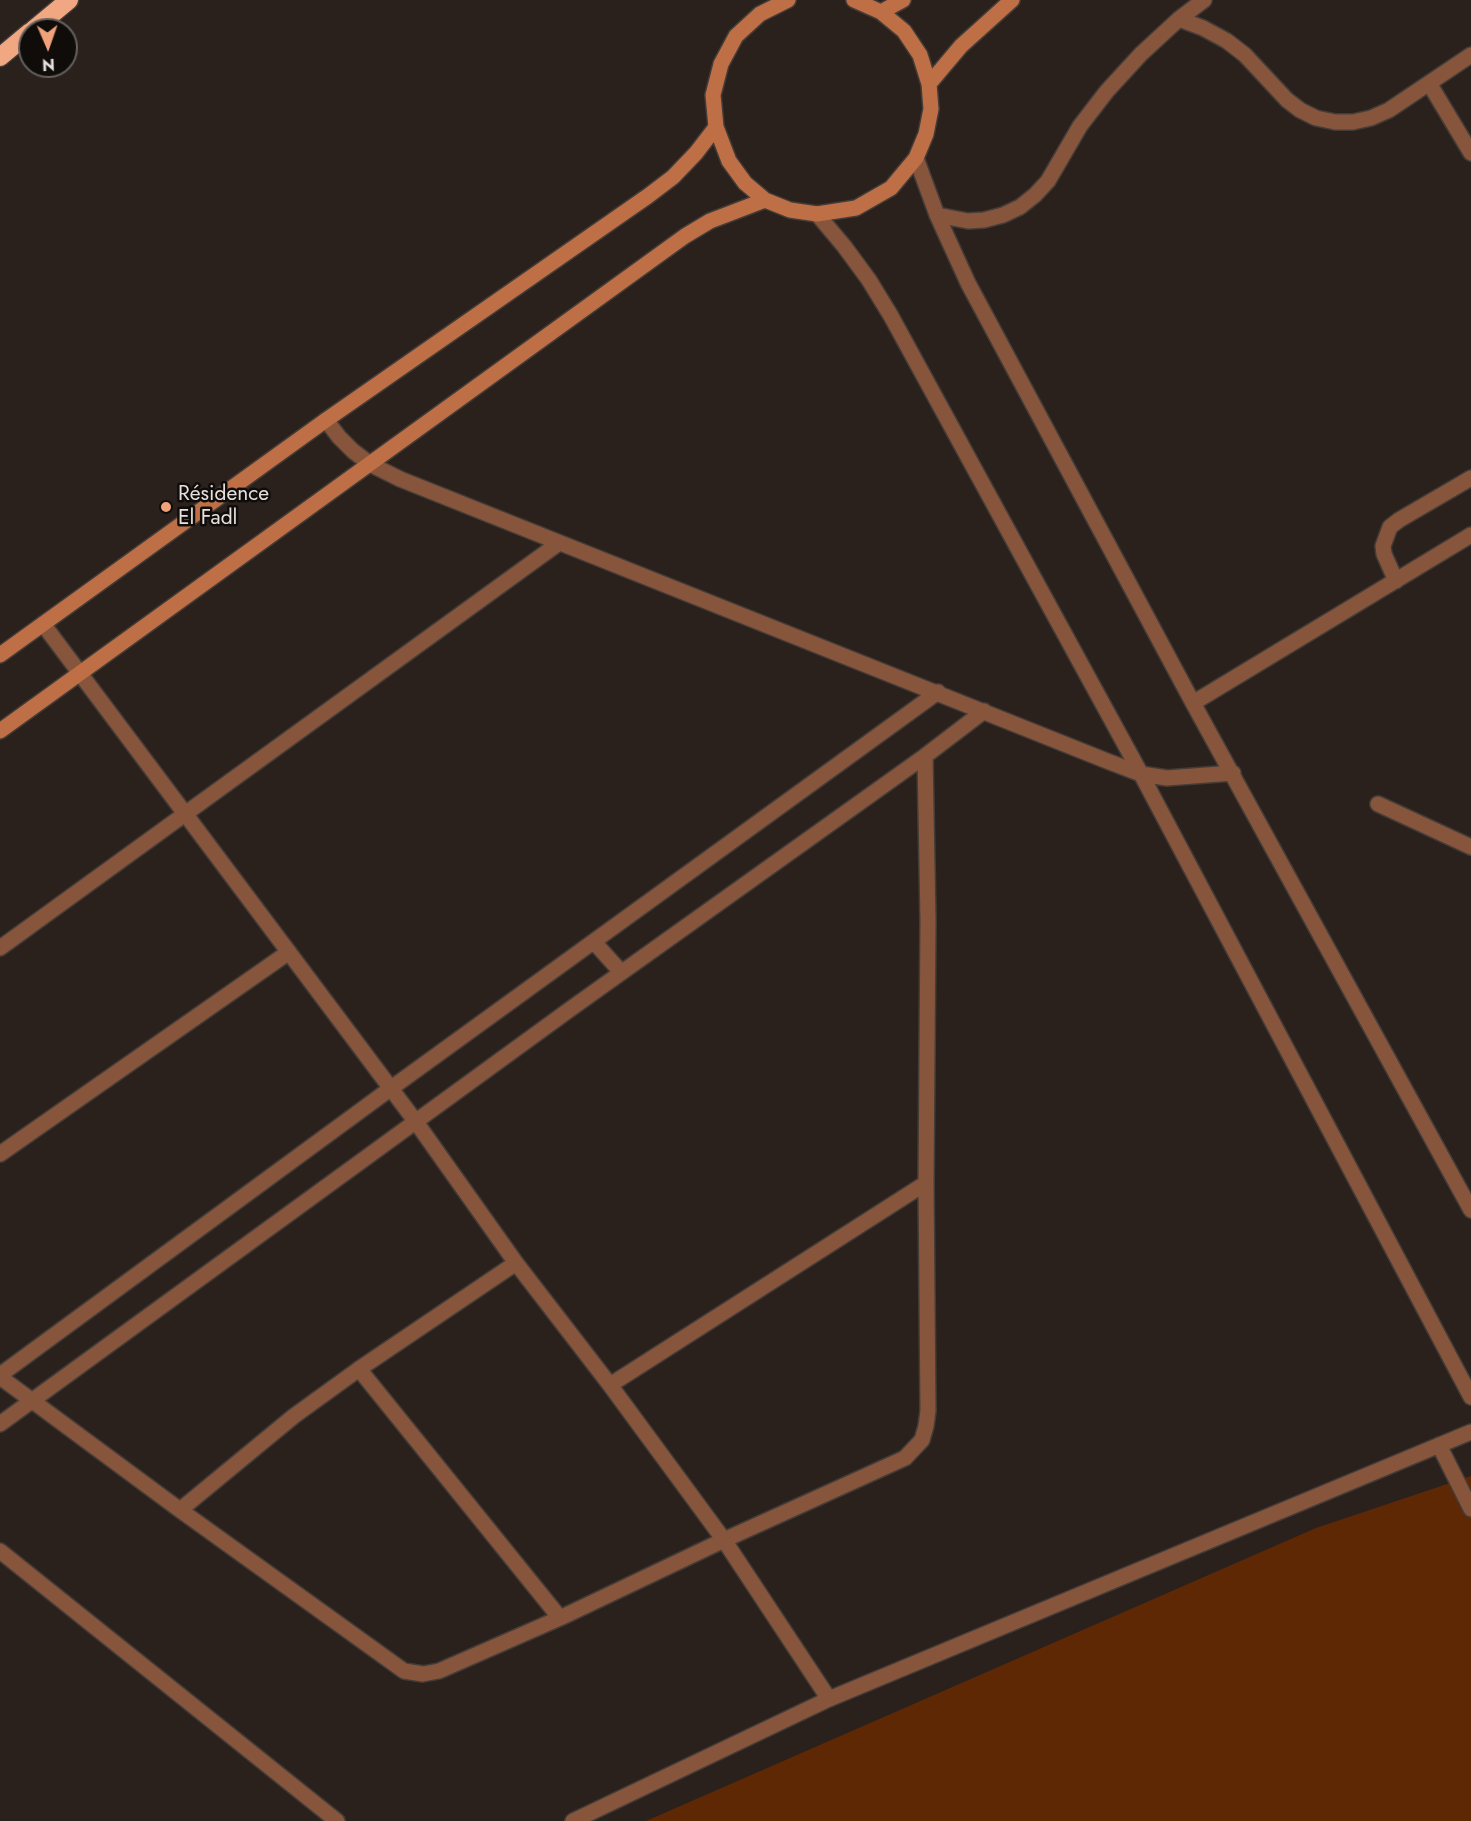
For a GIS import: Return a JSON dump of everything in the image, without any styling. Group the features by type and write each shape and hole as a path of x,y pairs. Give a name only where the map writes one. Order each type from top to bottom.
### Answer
{"highway":[{"path":"48,18 69,0"},
{"path":"0,57 18,42"}],"street":[{"path":"788,0 760,14 736,36 721,64 713,95 716,127 729,161 745,183 765,200 790,210 816,214 856,208 891,188 916,158 926,134 931,109 929,84 920,56 904,31 881,12 854,0"},
{"path":"881,12 903,0"},
{"path":"929,84 961,46 1012,0"},
{"path":"937,215 968,221 984,220 1003,215 1028,201 1048,181 1080,126 1107,92 1141,54 1203,0"},
{"path":"1179,19 1203,28 1227,41 1262,71 1287,100 1300,110 1316,118 1344,122 1371,118 1389,110 1471,55"},
{"path":"1429,83 1471,153"},
{"path":"0,655 326,420 648,196 673,177 716,127"},
{"path":"916,158 937,215 968,283 1193,703 1471,1210"},
{"path":"0,731 685,236 710,221 765,200"},
{"path":"816,214 844,246 891,316 1141,774 1471,1397"},
{"path":"326,420 339,436 370,464 400,478 1141,774 1167,778 1233,773"},
{"path":"1396,581 1384,554 1383,546 1390,527 1471,478"},
{"path":"1193,703 1471,535"},
{"path":"0,948 559,543"},
{"path":"43,624 416,1122 516,1263 610,1384 724,1540 829,1699"},
{"path":"925,756 928,921 926,1183 928,1411 922,1440 905,1458 440,1671 430,1674 414,1674 404,1671 180,1510 0,1376 390,1089 938,692"},
{"path":"0,1424 621,972 925,756 984,711"},
{"path":"1378,804 1471,847"},
{"path":"594,942 621,972"},
{"path":"0,1154 289,952"},
{"path":"610,1384 926,1183"},
{"path":"180,1510 294,1416 359,1369 516,1263"},
{"path":"359,1369 560,1618"},
{"path":"573,1821 829,1699 1471,1432"},
{"path":"1439,1445 1471,1509"},
{"path":"0,1551 337,1821"}],"shaded area":[{"path":"1471,1476 1471,1821 646,1821 1316,1528"}],"place":[{"name":"Résidence El Fadl","path":"166,507"}]}
